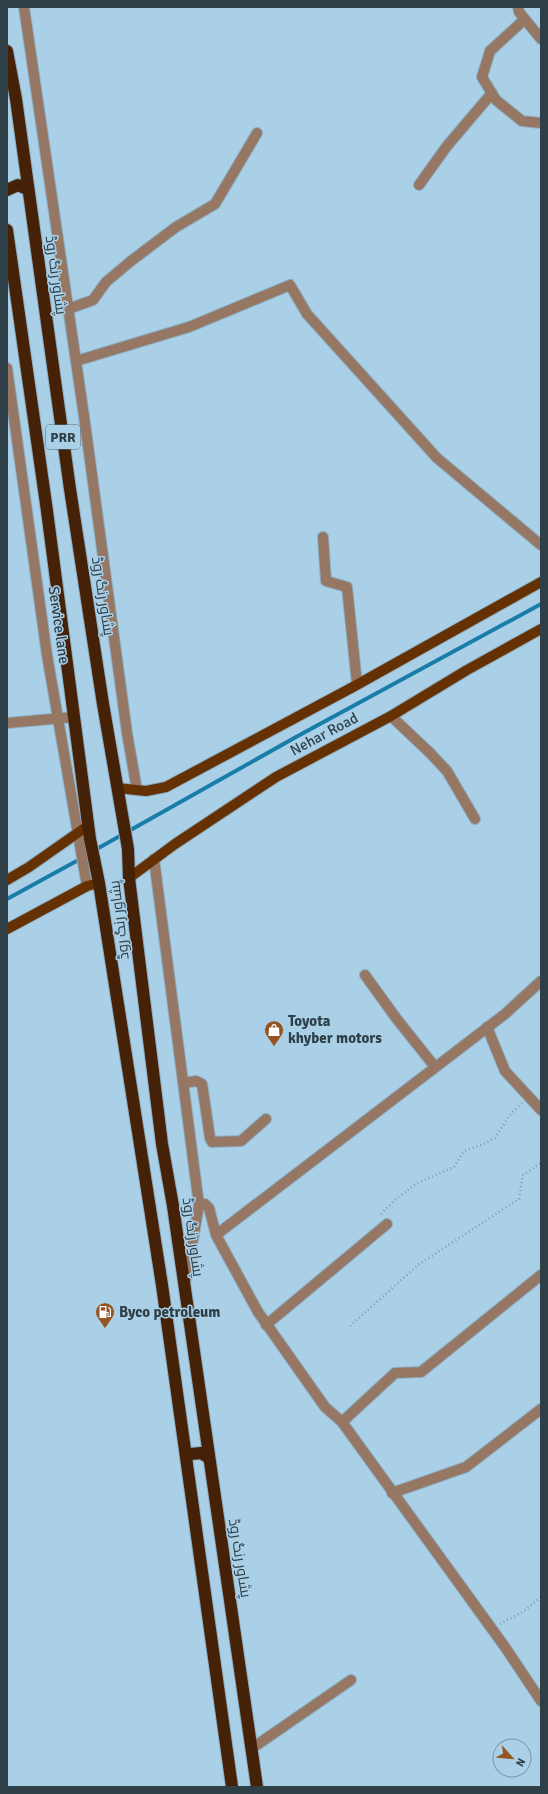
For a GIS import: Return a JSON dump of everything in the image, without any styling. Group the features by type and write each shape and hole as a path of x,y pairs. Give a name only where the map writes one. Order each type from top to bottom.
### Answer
{"highway":[{"name":"پشاور رنگ روڈ","path":"7,51 16,99 27,189 70,489 128,849 130,878 162,1144 173,1206 257,1787"},
{"path":"7,109 10,108 16,99"},
{"path":"7,190 18,185 27,189"},
{"name":"پشاور رنگ روڈ","path":"7,230 90,839 99,883 161,1277 232,1787"},
{"path":"181,1418 188,1423 197,1421 202,1414"},
{"path":"186,1458 191,1454 201,1453 209,1458"}],"main road":[{"path":"117,788 146,790 166,787 357,684 541,582"},
{"name":"Nehar Road","path":"130,878 154,859 276,777 390,716 467,670 541,629"},
{"path":"7,880 29,867 89,825"},
{"path":"7,929 87,886 99,883"}],"street":[{"path":"24,7 76,361 127,733 137,790"},
{"path":"518,7 525,19 541,39"},
{"path":"525,19 490,51 482,77 496,100 522,121 541,123"},
{"path":"420,185 448,146 492,93"},
{"path":"68,309 93,300 106,282 131,261 176,227 215,204 257,133"},
{"path":"76,361 189,327 290,285 306,314 437,458 541,545"},
{"name":"Service lane","path":"7,368 47,655 87,886"},
{"path":"323,537 326,581 348,587 357,684"},
{"path":"390,716 447,771 475,820"},
{"path":"7,722 74,717"},
{"path":"154,859 199,1205 184,1286"},
{"path":"365,975 396,1018 435,1067"},
{"path":"216,1235 487,1027 541,981"},
{"path":"487,1027 505,1071 541,1110"},
{"path":"183,1082 196,1081 202,1084 210,1138 212,1142 241,1141 266,1119"},
{"path":"199,1205 205,1204 209,1208 216,1235 266,1325 325,1406 342,1422 392,1493 492,1628 541,1700"},
{"path":"266,1325 388,1224"},
{"path":"342,1422 395,1373 421,1372 541,1275"},
{"path":"392,1493 466,1467 541,1410"},
{"path":"251,1750 351,1680"}],"path":[{"path":"388,1224 380,1215 396,1199 417,1184 454,1167 464,1151 496,1138 510,1115 528,1097"},
{"path":"350,1326 418,1265 519,1198 523,1175 541,1163"},
{"path":"492,1628 524,1611 541,1597"}],"waterway":[{"path":"95,850 296,737 541,604"},
{"path":"7,899 82,858"}],"place":[{"name":"Toyota khyber motors","path":"274,1047"},
{"name":"Byco petroleum","path":"105,1329"}]}
